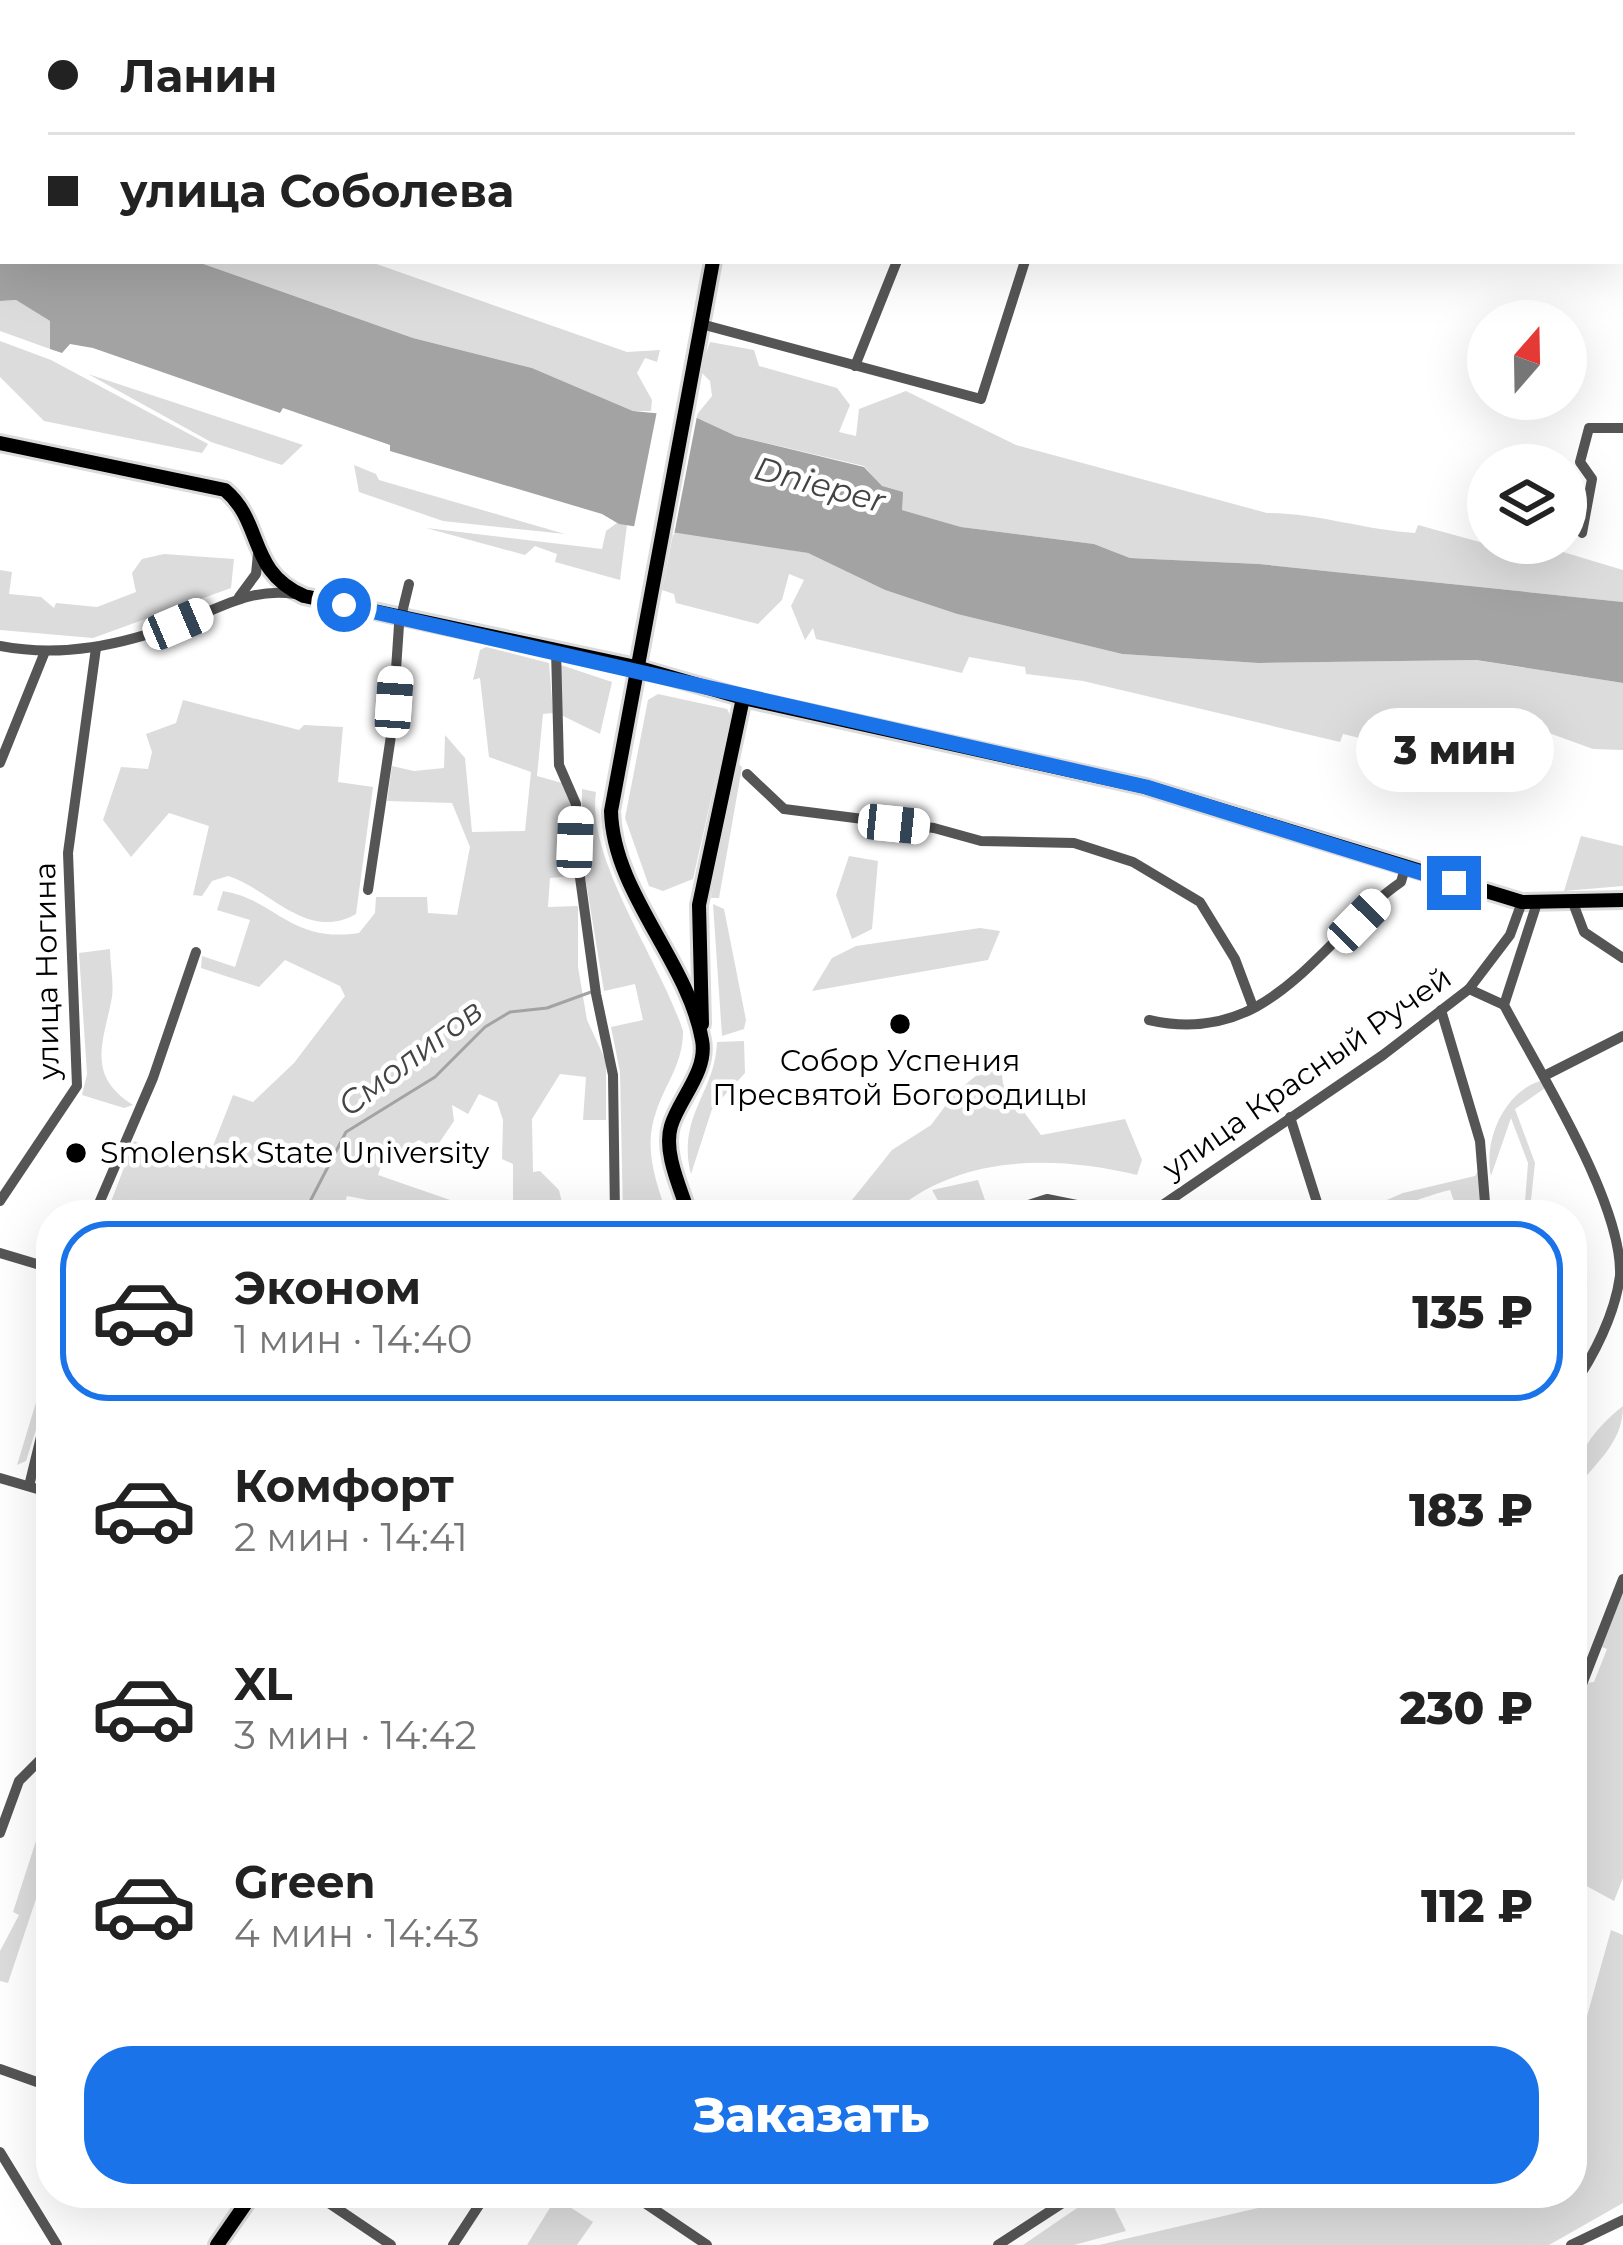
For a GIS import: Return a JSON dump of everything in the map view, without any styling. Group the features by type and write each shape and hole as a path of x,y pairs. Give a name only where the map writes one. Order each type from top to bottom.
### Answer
{"main road":[{"path":"703,1041 613,830 612,802 712,264"},
{"path":"0,443 216,486 239,505 258,554 279,583 304,596 637,667 743,698 1146,787 1529,903 1623,899"},
{"path":"685,1200 669,1142 699,1065 703,1041 699,905 743,698"},
{"path":"217,2245 243,2208"}],"street":[{"path":"856,366 896,264"},
{"path":"701,324 981,399 1024,264"},
{"path":"1584,444 1588,428 1623,428"},
{"path":"1587,471 1592,478 1587,506"},
{"path":"237,599 256,574 258,554"},
{"path":"368,890 392,729 400,617 409,584"},
{"path":"0,646 44,654 97,648 178,624 260,592 304,596"},
{"name":"улица Ногина","path":"0,1201 56,1126 77,1086 68,853 97,648"},
{"path":"556,650 559,765 576,804 575,842 613,1075 615,1200"},
{"path":"0,763 44,654"},
{"path":"747,774 784,809 934,828 981,841 1074,843 1133,862 1200,902 1235,959 1253,1007"},
{"path":"1149,1020 1184,1025 1217,1021 1253,1007 1329,952 1400,882 1406,868"},
{"path":"1504,1005 1529,903"},
{"name":"улица Красный Ручей","path":"1180,1200 1469,989 1529,903"},
{"path":"1573,903 1584,932 1623,958"},
{"path":"100,1200 153,1078 196,952"},
{"path":"1469,989 1504,1005 1546,1075 1586,1150 1620,1249 1615,1299 1587,1356"},
{"path":"1441,1010 1480,1142 1485,1200"},
{"path":"1546,1075 1623,1036"},
{"path":"1290,1117 1316,1200"},
{"path":"0,1253 36,1264"},
{"path":"28,1486 36,1455"},
{"path":"0,1478 36,1488"},
{"path":"1587,1671 1623,1579"},
{"path":"0,1833 19,1781 36,1764"},
{"path":"0,2069 36,2082"},
{"path":"0,2152 57,2245"},
{"path":"336,2208 392,2245"},
{"path":"453,2245 477,2208"},
{"path":"652,2208 706,2245"},
{"path":"998,2245 1055,2208"},
{"path":"1571,2245 1623,2220"}],"shaded area":[{"path":"203,264 377,264 627,352 660,350 657,362 645,358 637,373 652,400 651,411 633,411 532,368 413,338"},
{"path":"16,300 50,321 50,349 0,331 0,301"},
{"path":"0,341 51,360 208,444 202,453 44,421 0,377"},
{"path":"710,342 754,350 759,366 837,388 850,405 839,432 856,436 859,409 906,391 1016,445 1267,513 1415,533 1418,525 1467,538 1467,564 1587,564 1587,559 1623,570 1623,602 1259,564 1130,558 1094,544 961,527 902,510 864,466 736,436 695,417 712,396 710,381 700,371"},
{"path":"88,374 303,445 282,465 211,442"},
{"path":"354,465 376,474 379,480 565,534 443,521 359,492"},
{"path":"617,523 627,525 620,580 555,562 557,554 535,546 525,555 426,528 602,549 606,531"},
{"path":"674,529 808,553 885,590 957,614 1122,654 1258,663 1475,660 1623,683 1623,750 1593,749 1524,724 1495,771 1343,734 1340,742 1083,681 1026,674 1025,667 969,657 962,673 816,639 813,628 805,640 791,606 804,580 789,574 782,600 758,624 676,603 674,594 662,590"},
{"path":"164,554 234,559 231,588 93,638 0,630 0,570 12,572 9,594 41,597 54,608 56,603 97,607 136,592 132,573 142,559"},
{"path":"486,647 549,663 553,713 543,714 537,776 573,786 570,856 566,857 573,876 550,878 548,907 578,906 578,967 587,1020 606,1061 606,1120 583,1120 586,1077 560,1074 532,1119 533,1172 540,1171 559,1190 561,1200 513,1200 513,1164 502,1159 503,1120 497,1102 479,1094 468,1114 452,1105 454,1121 435,1149 419,1140 383,1160 378,1175 450,1200 347,1196 346,1200 112,1200 134,1141 204,1169 233,1095 253,1102 294,1063 345,996 340,986 285,960 259,987 201,968 202,956 235,967 250,920 217,910 223,891 299,926 335,934 359,933 375,913 376,897 427,897 428,913 457,915 470,847 452,803 387,801 392,766 414,771 444,768 445,735 465,758 472,832 525,831 531,772 489,757 480,678 473,680 480,650"},
{"path":"558,664 612,682 600,734 561,715"},
{"path":"658,694 727,709 730,715 693,879 663,891 649,886 625,818 648,700"},
{"path":"183,700 299,730 304,725 343,727 338,782 373,787 356,914 338,921 305,918 228,876 212,881 202,896 193,895 209,826 169,813 131,857 103,820 121,767 148,769 152,752 146,734 176,723"},
{"path":"735,761 742,767 719,898 711,898"},
{"path":"582,789 596,792 596,819 613,879 683,1031 680,1053 652,1125 652,1164 662,1200 623,1200 620,1072 611,1027 643,1020 635,984 604,991 582,858"},
{"path":"1581,836 1623,846 1623,886 1564,891"},
{"path":"849,856 878,861 872,929 852,939 836,895"},
{"path":"713,904 724,909 746,1020 744,1029 722,1036"},
{"path":"980,928 1000,931 988,960 812,991 832,958 856,946"},
{"path":"110,949 112,991 102,1043 103,1069 118,1094 133,1105 124,1108 82,1095 87,1074 79,953"},
{"path":"744,1041 745,1073 712,1109 691,1174 689,1136 717,1042"},
{"path":"1000,1056 1003,1084 1041,1135 1125,1119 1142,1160 1137,1175 1073,1164 1008,1165 945,1180 910,1200 852,1200 892,1150 931,1125 955,1093"},
{"path":"1544,1080 1548,1086 1515,1109 1535,1163 1531,1200 1525,1200 1528,1163 1511,1118 1491,1176 1489,1162 1500,1118 1530,1085"},
{"path":"1480,1168 1481,1200 1454,1200 1450,1190 1418,1200 1387,1200 1403,1193 1475,1176"},
{"path":"978,1180 985,1200 938,1200 932,1190"},
{"path":"36,1403 36,1429 26,1461 17,1465"},
{"path":"1623,1406 1612,1444 1587,1476 1587,1445"},
{"path":"1623,1589 1623,1878 1614,1901 1587,1886 1587,1683 1594,1682 1607,1649 1599,1646"},
{"path":"36,1841 36,1899 8,1983 0,1981 0,1951 19,1915 13,1912"},
{"path":"1611,1930 1623,1935 1623,2203 1549,2245 1099,2245 1258,2208 1587,2208 1587,2016"},
{"path":"550,2208 571,2208 593,2222 577,2245 527,2245"},
{"path":"1077,2208 1114,2208 1126,2231 1074,2245 1023,2245"}],"water":[{"name":"Dnieper","path":"0,264 203,264 413,338 532,368 633,411 695,417 736,436 864,467 882,486 903,492 902,510 961,527 1094,544 1130,558 1259,564 1623,602 1623,683 1476,660 1258,663 1122,654 957,614 885,590 808,553 619,524 602,514 390,451 390,445 283,408 280,413 93,348 70,344 62,353 50,349 50,321 16,300 0,301"}],"pier":[{"path":"658,406 698,411 674,535 633,532"}],"waterway":[{"name":"Смолигов","path":"311,1200 346,1132 435,1077 485,1027 510,1012 547,1008 591,992"}],"place":[{"name":"Собор Успения Пресвятой Богородицы","path":"900,1024"},
{"name":"Smolensk State University","path":"76,1153"}],"route":[{"path":"344,605 637,667 743,698 1146,787 1454,883"}]}
